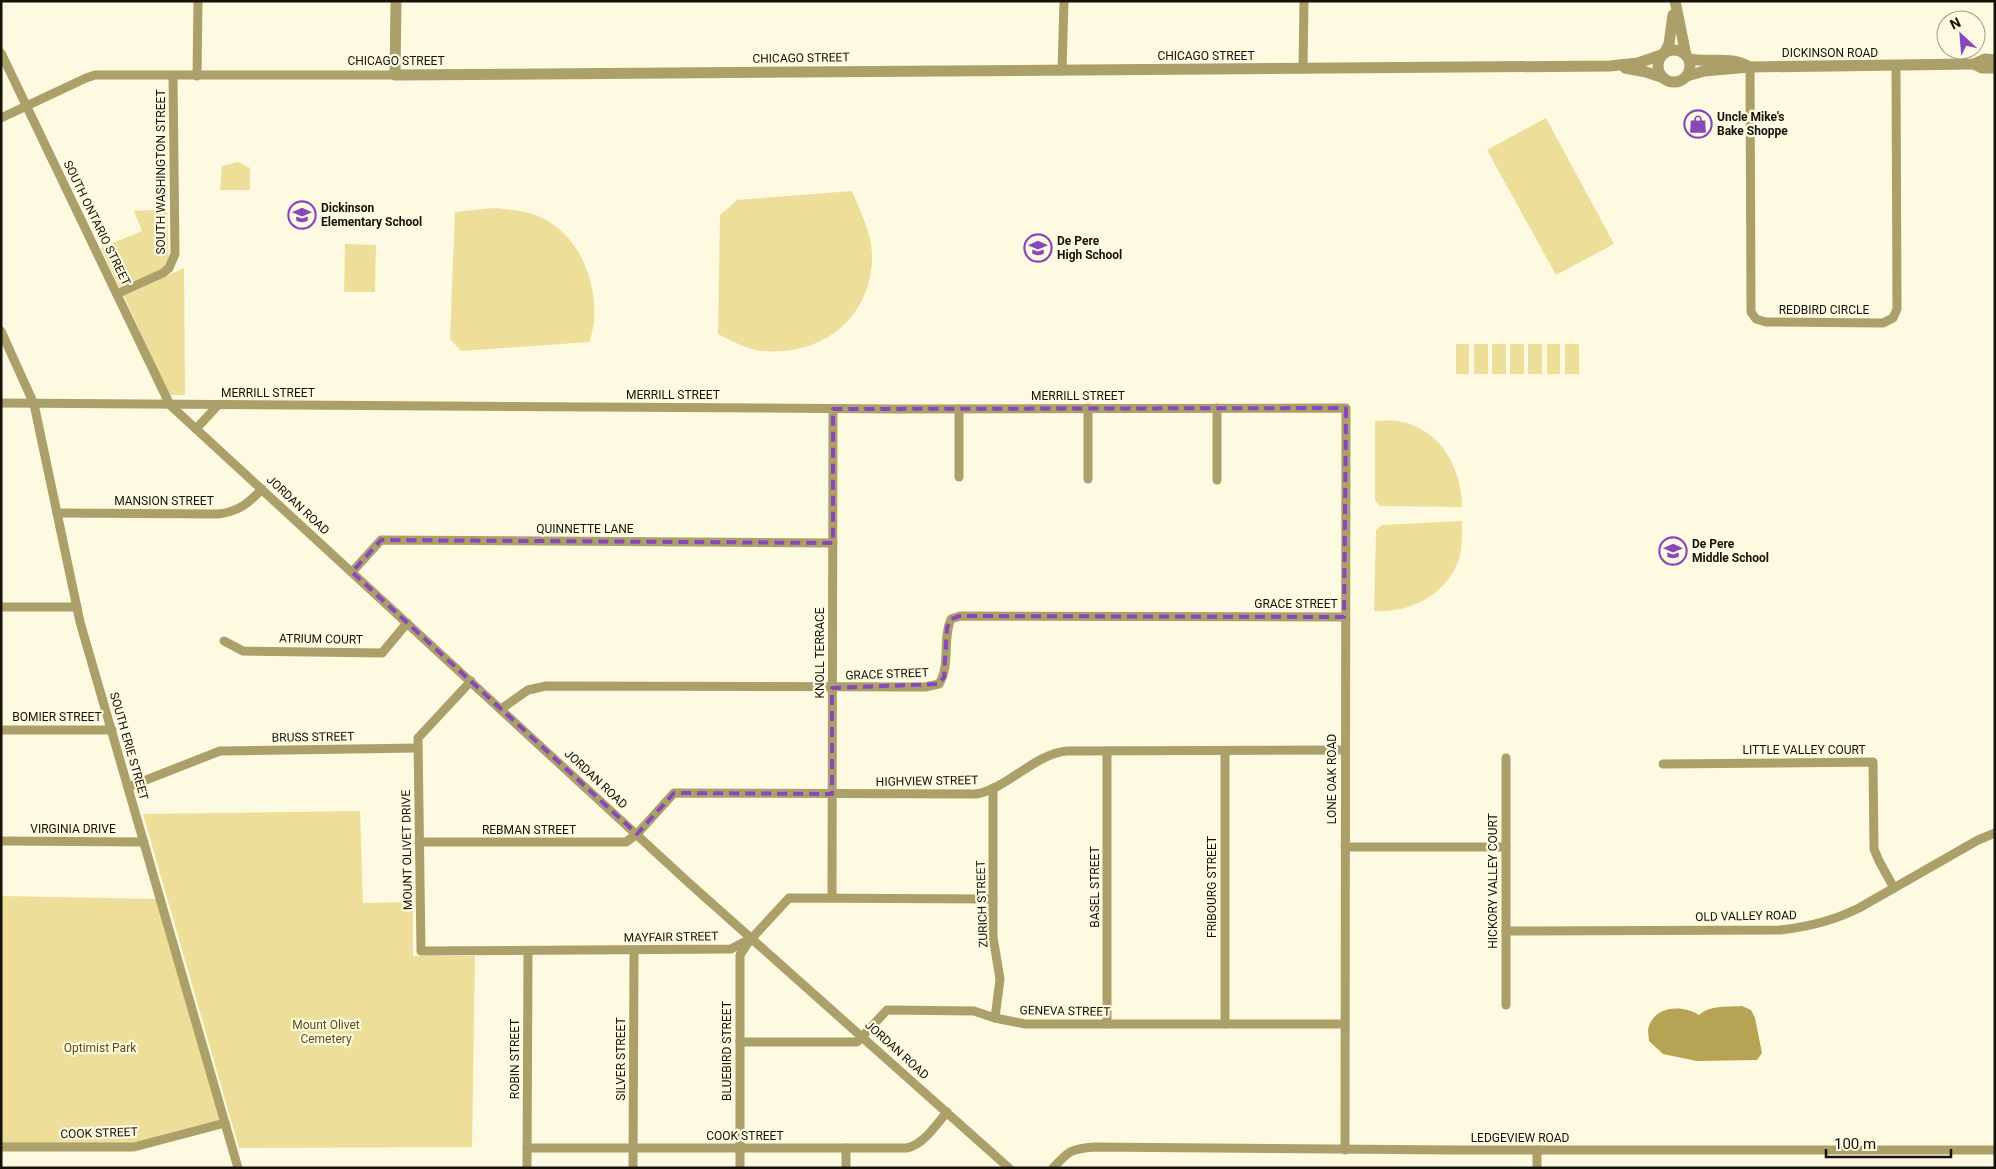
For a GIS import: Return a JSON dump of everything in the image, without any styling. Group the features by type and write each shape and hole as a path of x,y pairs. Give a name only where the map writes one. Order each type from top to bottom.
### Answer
{"street":[{"path":"198,1 198,76"},
{"path":"396,1 396,75"},
{"path":"1062,71 1064,1"},
{"path":"1303,69 1304,1"},
{"path":"1674,1 1690,68 1687,76 1682,81 1673,83 1661,77 1657,68 1672,31 1674,1"},
{"path":"1663,54 1676,50 1687,57 1704,61 1736,60 1750,67"},
{"name":"SOUTH ONTARIO STREET","path":"1,53 170,405"},
{"name":"CHICAGO STREET","path":"1,118 96,75 396,75 1610,66 1638,63 1663,54"},
{"name":"DICKINSON ROAD","path":"1687,76 1704,71 1750,67 1974,64 1985,59 1995,60"},
{"name":"DICKINSON ROAD","path":"1974,64 1982,68 1995,68"},
{"name":"CHICAGO STREET","path":"1610,66 1646,72 1661,77"},
{"name":"REDBIRD CIRCLE","path":"1750,67 1751,312 1756,320 1766,322 1883,322 1893,318 1897,309 1896,66"},
{"name":"SOUTH WASHINGTON STREET","path":"117,294 164,273 169,268 175,254 173,76"},
{"name":"SOUTH ERIE STREET","path":"1,331 34,404 76,607 238,1168"},
{"name":"MERRILL STREET","path":"1,404 833,409 1346,408"},
{"name":"JORDAN ROAD","path":"170,405 637,834 1009,1168"},
{"path":"196,429 218,405"},
{"path":"1088,408 1088,479"},
{"path":"1217,408 1217,480"},
{"name":"LONE OAK ROAD","path":"1345,1150 1344,617 1346,408"},
{"name":"KNOLL TERRACE","path":"832,898 833,409"},
{"path":"959,409 959,477"},
{"name":"MANSION STREET","path":"57,513 228,513 244,506 262,489"},
{"name":"QUINNETTE LANE","path":"352,572 381,540 833,543"},
{"path":"1,607 76,607"},
{"name":"GRACE STREET","path":"501,709 528,690 546,686 925,687 939,684 944,677 947,628 951,619 960,616 1344,617"},
{"name":"ATRIUM COURT","path":"224,641 243,651 382,653 407,623"},
{"path":"418,748 418,738 470,681"},
{"name":"BOMIER STREET","path":"1,730 112,730"},
{"name":"BRUSS STREET","path":"128,788 220,751 418,748"},
{"name":"MOUNT OLIVET DRIVE","path":"418,748 421,951"},
{"name":"BASEL STREET","path":"1107,750 1107,1024"},
{"name":"HIGHVIEW STREET","path":"637,834 674,794 976,794 993,788 1053,754 1068,751 1344,750"},
{"name":"FRIBOURG STREET","path":"1225,751 1225,1024"},
{"name":"HICKORY VALLEY COURT","path":"1506,758 1506,1005"},
{"name":"LITTLE VALLEY COURT","path":"1663,764 1873,762 1874,849 1894,888"},
{"name":"ZURICH STREET","path":"993,788 993,937 1000,979 995,1018"},
{"name":"OLD VALLEY ROAD","path":"1506,931 1780,930 1803,928 1841,917 1978,840 1995,833"},
{"name":"REBMAN STREET","path":"419,842 626,842 637,834"},
{"name":"VIRGINIA DRIVE","path":"1,841 144,842"},
{"path":"1344,847 1506,847"},
{"name":"MAYFAIR STREET","path":"421,951 731,949 752,938 789,898 993,899"},
{"name":"BLUEBIRD STREET","path":"740,1168 740,955 752,938"},
{"name":"ROBIN STREET","path":"527,1168 528,951"},
{"name":"SILVER STREET","path":"634,951 634,1168"},
{"name":"GENEVA STREET","path":"863,1037 887,1010 974,1011 995,1018 1025,1024 1344,1024"},
{"path":"740,1042 857,1042 863,1037"},
{"name":"COOK STREET","path":"527,1148 914,1147 947,1112"},
{"name":"COOK STREET","path":"1,1147 134,1147 225,1123"},
{"name":"LEDGEVIEW ROAD","path":"1053,1168 1068,1152 1078,1148 1094,1147 1345,1150 1995,1150"},
{"path":"846,1148 846,1168"},
{"path":"1537,1150 1537,1168"}],"highlighted area":[{"path":"1346,408 1344,617 960,616 951,619 947,628 944,677 939,684 832,688 832,794 674,793 637,834 352,572 381,540 833,543 833,409"}],"green space":[{"path":"1546,118 1614,244 1556,275 1487,150"},
{"path":"238,162 250,168 250,190 220,190 222,166"},
{"path":"852,191 863,216 871,242 872,260 869,281 862,300 852,316 839,330 823,340 805,347 785,351 752,349 718,334 720,215 737,200"},
{"path":"494,208 521,211 546,220 558,228 577,250 584,263 593,291 594,322 590,342 461,351 450,339 455,212"},
{"path":"167,209 169,266 120,288 101,248 142,231 134,211"},
{"path":"345,244 376,245 375,292 344,292"},
{"path":"184,268 185,395 169,395 124,296"},
{"path":"1456,344 1469,344 1469,374 1456,374"},
{"path":"1474,344 1488,344 1488,374 1474,374"},
{"path":"1492,344 1506,344 1506,374 1492,374"},
{"path":"1510,344 1524,344 1524,374 1510,374"},
{"path":"1528,344 1542,344 1542,374 1528,374"},
{"path":"1547,344 1560,344 1560,374 1547,374"},
{"path":"1565,344 1579,344 1579,374 1565,374"},
{"path":"1375,421 1398,421 1413,425 1437,441 1453,464 1461,492 1462,507 1380,506 1375,500"},
{"path":"1462,521 1462,544 1459,559 1445,583 1425,600 1413,605 1401,609 1374,611 1376,530 1382,525"},
{"name":"Mount Olivet Cemetery","path":"360,811 363,903 413,902 413,956 475,956 472,1147 239,1148 143,814"},
{"name":"Optimist Park","path":"1,896 160,899 225,1123 134,1147 1,1147"}],"shaded area":[{"path":"1742,1006 1751,1010 1755,1018 1762,1053 1757,1060 1697,1061 1663,1054 1649,1041 1649,1026 1658,1014 1664,1011 1678,1009 1699,1015 1713,1008"}],"place":[{"name":"Uncle Mike's Bake Shoppe","path":"1698,124"},
{"name":"Dickinson Elementary School","path":"302,215"},
{"name":"De Pere High School","path":"1038,248"},
{"name":"De Pere Middle School","path":"1673,551"}]}
